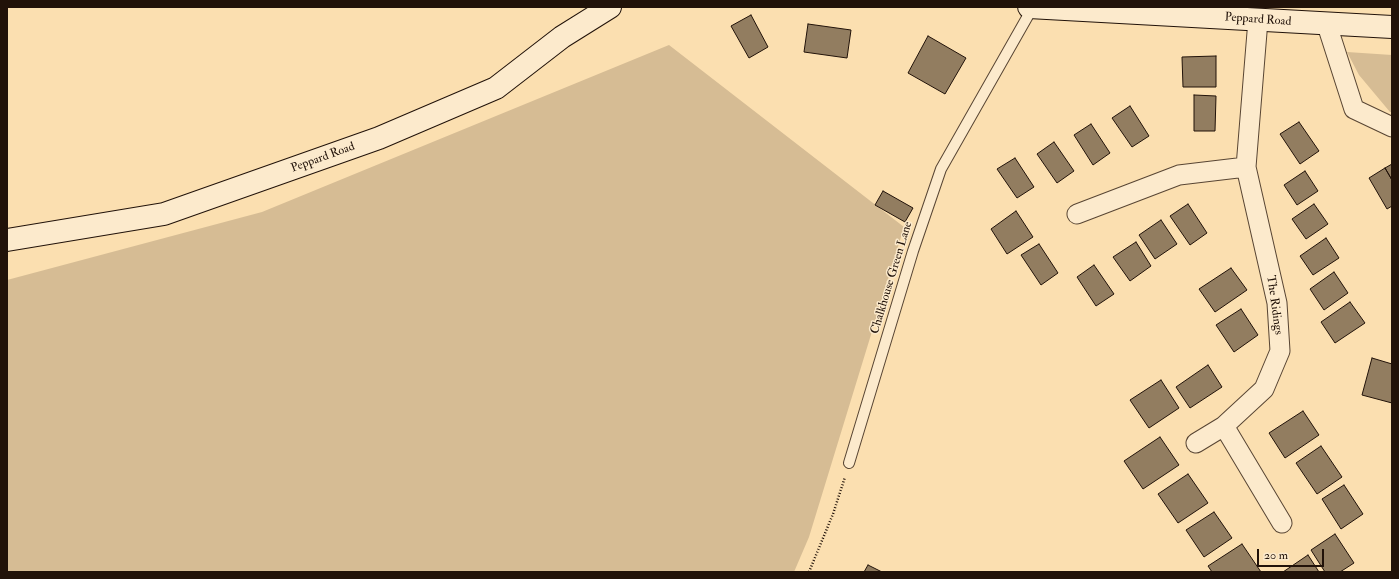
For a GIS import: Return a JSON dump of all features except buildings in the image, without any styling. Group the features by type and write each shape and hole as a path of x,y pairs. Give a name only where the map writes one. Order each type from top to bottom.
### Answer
{"main road":[{"name":"Peppard Road","path":"7,240 164,214 378,138 496,88 562,37 610,7"},
{"name":"Peppard Road","path":"1028,7 1176,11 1258,20 1392,28"}],"street":[{"name":"The Ridings","path":"1196,443 1224,426 1264,389 1280,351 1277,303 1246,167 1258,20"},
{"path":"1327,25 1354,109 1392,127"},
{"path":"1077,214 1179,175 1246,167"},
{"path":"1224,426 1282,523"}],"lane":[{"name":"Chalkhouse Green Lane","path":"849,463 913,251 941,169 1033,7"}],"path":[{"path":"809,572 833,514 849,463"}],"shaded area":[{"path":"669,45 904,227 809,537 794,572 7,572 7,280 262,212"},
{"path":"1347,52 1392,55 1392,112 1390,112 1359,75"}]}
